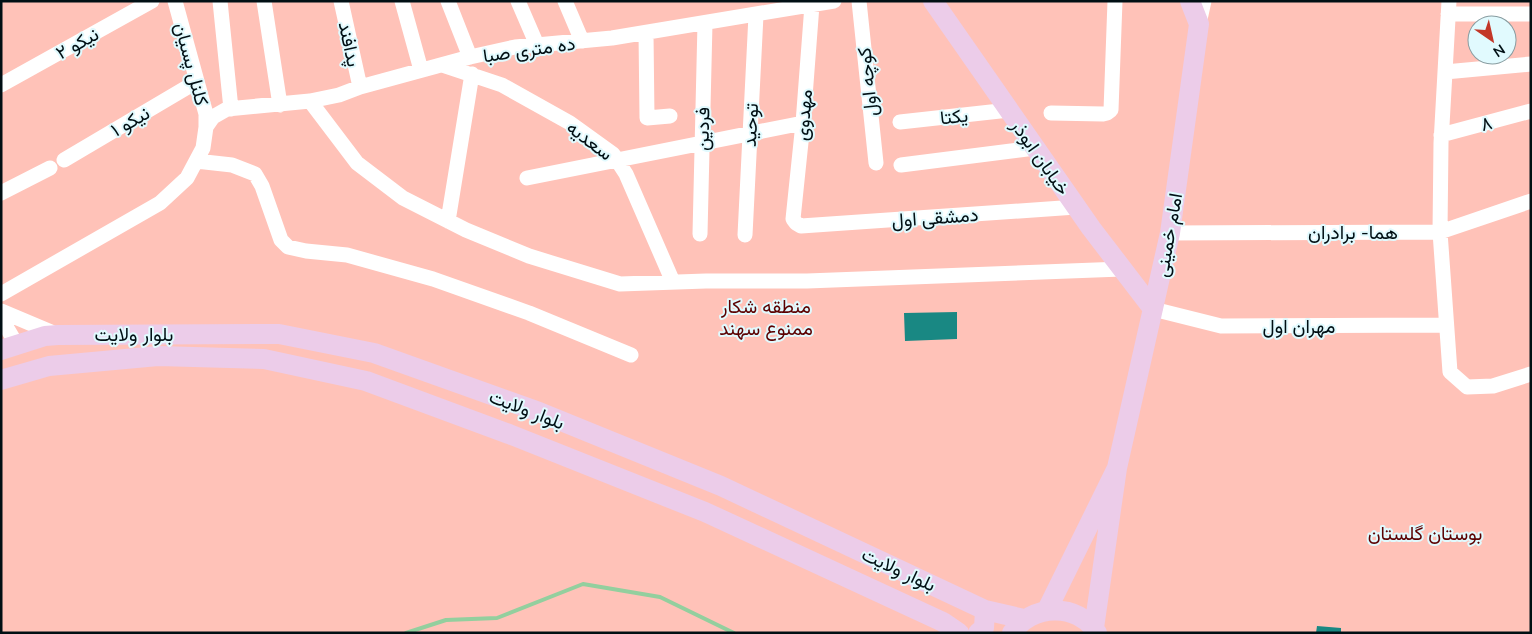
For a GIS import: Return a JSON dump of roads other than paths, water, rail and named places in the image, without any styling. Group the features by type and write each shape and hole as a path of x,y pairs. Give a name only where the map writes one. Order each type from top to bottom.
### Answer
{"main road":[{"name":"خیابان ابوذر","path":"933,1 1076,207 1153,309"},
{"name":"امام خمینی","path":"1117,468 1170,233 1199,24 1190,1"},
{"name":"بلوار ولایت","path":"9,348 45,336 58,335 279,334 374,353 539,412 721,486 1018,626"},
{"name":"بلوار ولایت","path":"1,380 49,366 158,356 264,359 366,382 509,434 705,512 943,622 959,633"},
{"path":"1047,610 1117,468"},
{"path":"1095,630 1117,468"},
{"path":"978,633 984,628 985,610"},
{"path":"1018,626 1047,610 1064,610 1081,617 1095,630"}],"street":[{"name":"نیکو ۲","path":"1,85 152,1"},
{"name":"کلنل پسیان","path":"175,1 206,114 206,127"},
{"path":"1,294 160,202 187,178 202,148 206,127 213,117 229,109 220,1"},
{"path":"264,1 280,105"},
{"name":"پدافند","path":"340,1 360,87"},
{"path":"402,1 421,70"},
{"path":"448,1 470,57"},
{"path":"518,1 537,45"},
{"path":"565,1 582,41"},
{"name":"ده متری صبا","path":"229,109 280,105 339,95 360,87 421,70 515,47 646,33 834,1"},
{"name":"کوچه اول","path":"859,1 876,163"},
{"path":"1052,112 1108,114 1111,110 1114,1"},
{"path":"1199,24 1204,1"},
{"name":"مهدوی","path":"796,224 793,218 803,123 812,5"},
{"path":"1531,14 1448,7 1441,135 1440,232 1450,372 1468,387 1493,386 1531,374"},
{"name":"توحید","path":"745,235 756,15"},
{"name":"فردین","path":"700,234 705,23"},
{"path":"646,33 647,118 670,116"},
{"path":"1445,72 1531,64"},
{"name":"سعدیه","path":"442,65 502,85 570,123 613,154 626,174 673,282"},
{"path":"448,221 472,74"},
{"name":"نیکو ۱","path":"64,160 196,82"},
{"path":"310,101 357,163 403,198 466,230 530,256 620,284 807,281 1122,269"},
{"name":"یکتا","path":"900,122 1008,110"},
{"name":"۸","path":"1441,135 1531,112"},
{"path":"527,178 803,123"},
{"path":"901,165 1035,148"},
{"path":"196,161 232,165 255,174 262,186 281,240 288,247 306,251 347,255 433,279 529,313 631,356"},
{"path":"1,193 50,168"},
{"name":"هما- برادران","path":"1170,233 1440,232 1531,201"},
{"name":"دمشقی اول","path":"796,224 801,226 1076,207"},
{"name":"مهران اول","path":"1153,309 1221,326 1446,325"},
{"path":"1,311 58,335"},
{"path":"1,318 9,348"}],"waterway":[{"path":"406,633 446,620 497,618 583,584 660,597 734,633"}],"park label":[{"name":"منطقه شکار ممنوع سهند","path":"766,317"},
{"name":"بوستان گلستان","path":"1425,533"}]}
